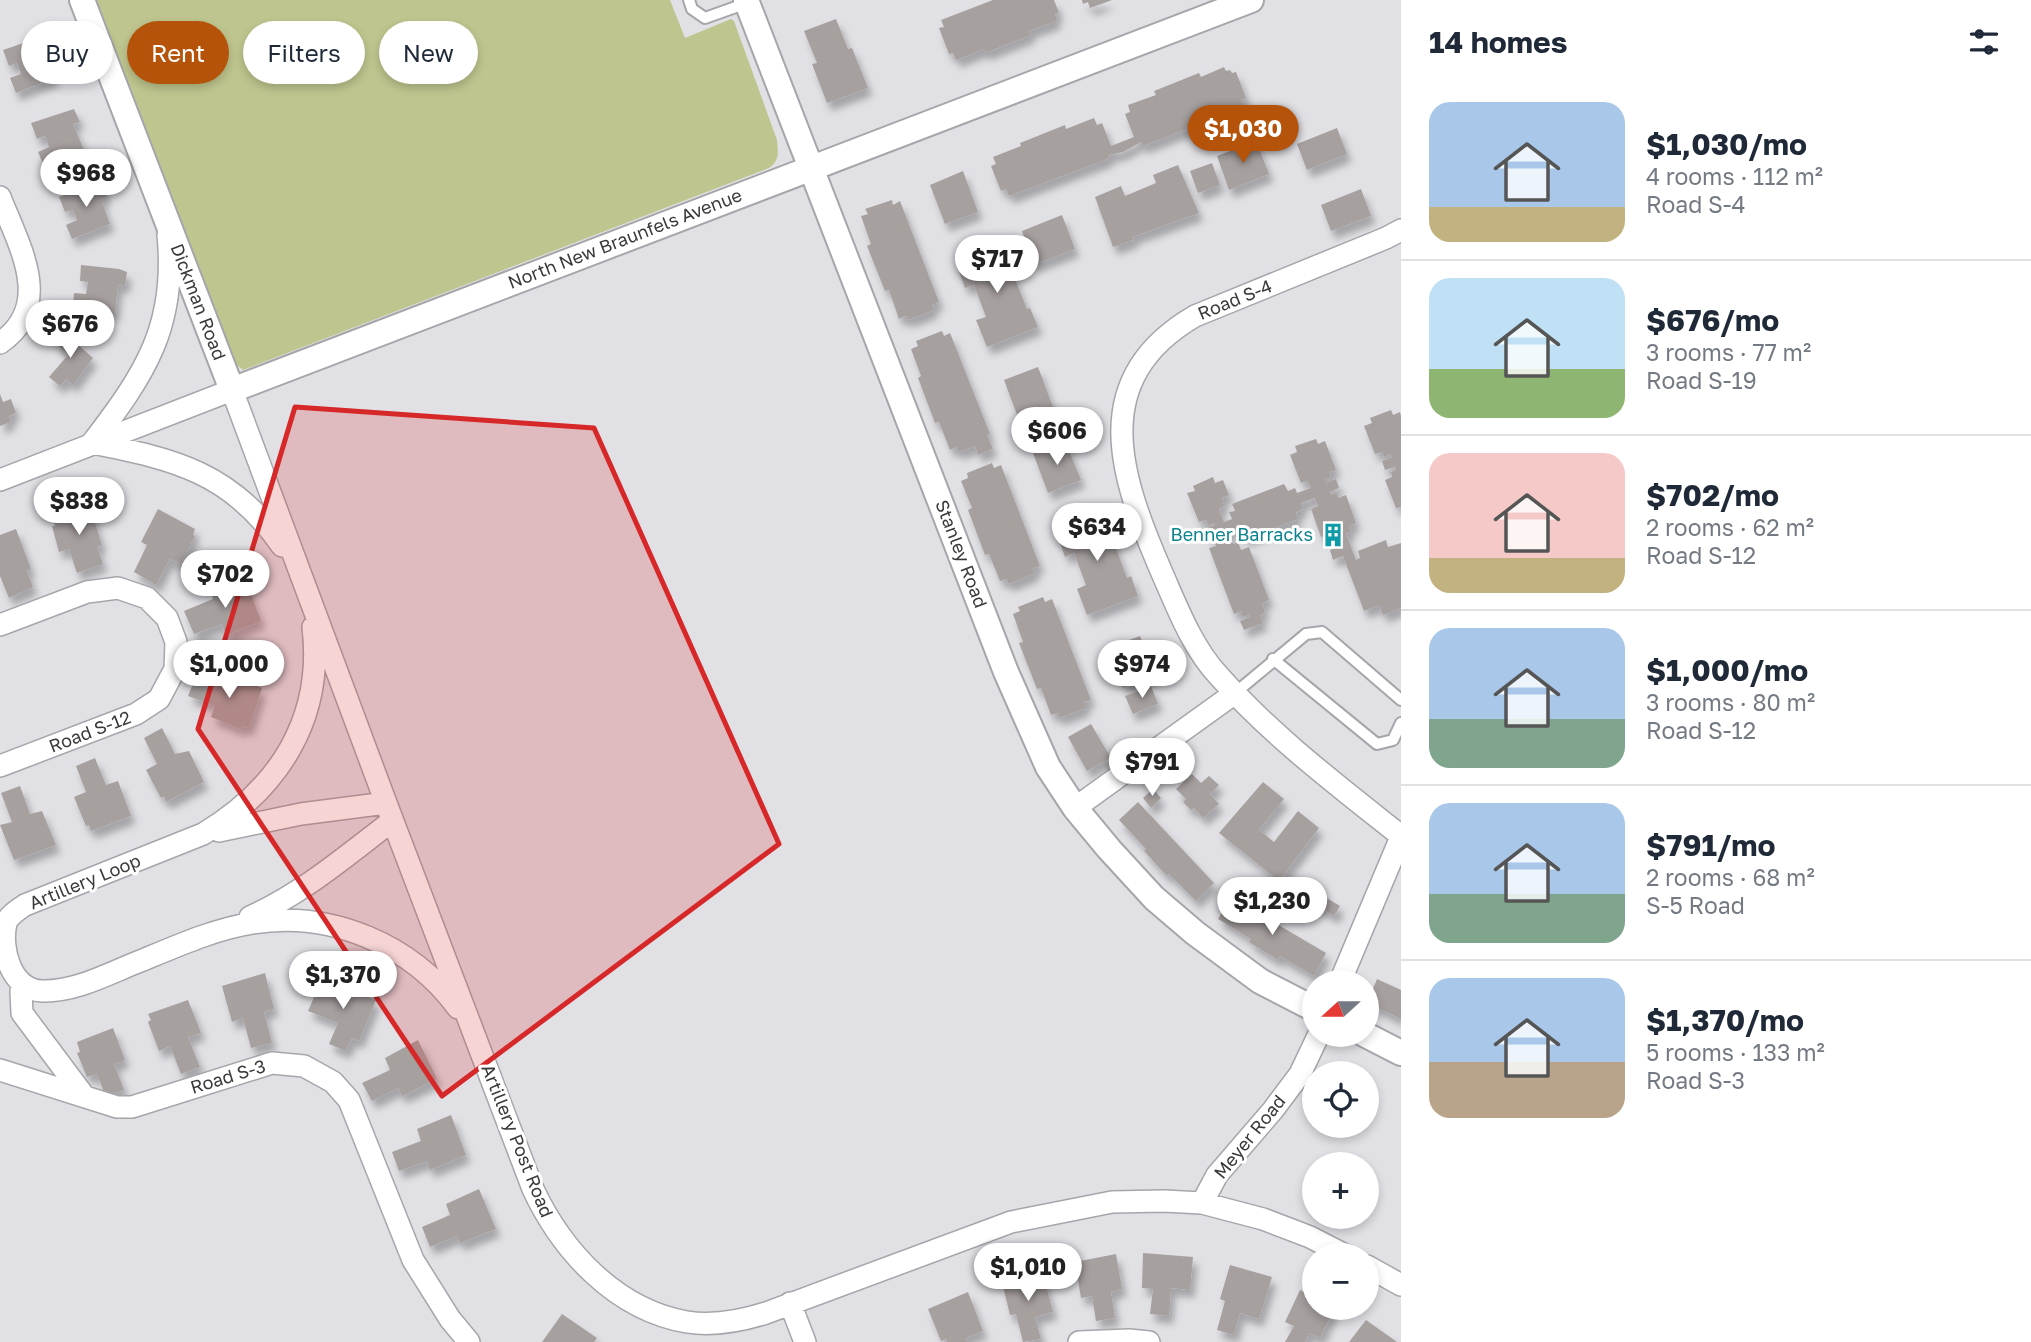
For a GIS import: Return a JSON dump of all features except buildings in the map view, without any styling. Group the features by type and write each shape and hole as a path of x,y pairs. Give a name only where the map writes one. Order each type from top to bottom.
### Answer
{"street":[{"name":"Dickman Road","path":"82,0 232,390"},
{"name":"Stanley Road","path":"749,1 1029,727 1048,767 1075,808 1154,898 1195,933 1261,981 1302,1003"},
{"name":"North New Braunfels Avenue","path":"0,480 1236,3"},
{"path":"0,197 30,275 29,304 12,335 0,343"},
{"name":"Dickman Road","path":"92,443 145,368 160,331 170,278 164,213"},
{"name":"Road S-4","path":"1235,693 1215,673 1180,612 1129,487 1120,425 1128,388 1154,348 1181,324 1401,230"},
{"name":"Artillery Post Road","path":"232,390 389,812 543,1210 568,1248 593,1274 635,1303 687,1322 736,1321 766,1313 1011,1222 1112,1202 1202,1203 1262,1219 1322,1243"},
{"name":"Artillery Post Road","path":"92,443 171,460 209,477 243,500 258,515 297,568"},
{"name":"Road S-12","path":"0,625 87,592 118,588 147,598 167,618 176,642 175,669 159,699 136,714 0,766"},
{"name":"Artillery Loop","path":"25,986 12,974 0,942 6,922 25,905 203,834 229,819 261,790 287,755 303,719 311,688 314,656 309,601"},
{"path":"1075,808 1235,693 1278,737 1401,836 1345,970"},
{"path":"203,834 301,814 389,812"},
{"path":"85,1096 22,1013 21,991 25,986 40,991 69,989 223,930 279,904 320,877 389,812"},
{"path":"223,930 277,921 311,922 344,928 382,943 419,967 452,999 470,1023"},
{"path":"1379,1041 1401,1052"},
{"name":"Meyer Road","path":"1202,1203 1217,1175 1273,1110 1300,1073 1313,1047"},
{"name":"Road S-3","path":"0,1070 117,1107 132,1107 272,1063 304,1066 333,1082 349,1100 413,1260 450,1319 468,1342"},
{"path":"1379,1273 1401,1285"},
{"path":"790,1303 805,1342"},
{"path":"1079,1342 1149,1342"}],"lane":[{"path":"688,0 692,9 705,18 749,1"},
{"path":"1235,693 1306,634 1322,632 1401,700"},
{"path":"1273,659 1377,744 1397,742 1401,723"}],"highlighted area":[{"path":"295,407 594,428 779,844 442,1096 198,729"}],"green space":[{"path":"92,0 670,0 685,38 731,19 734,21 777,140 778,156 769,168 243,370 230,360 113,55 113,21 100,21"}],"place":[{"name":"Benner Barracks","path":"1333,535"}]}
